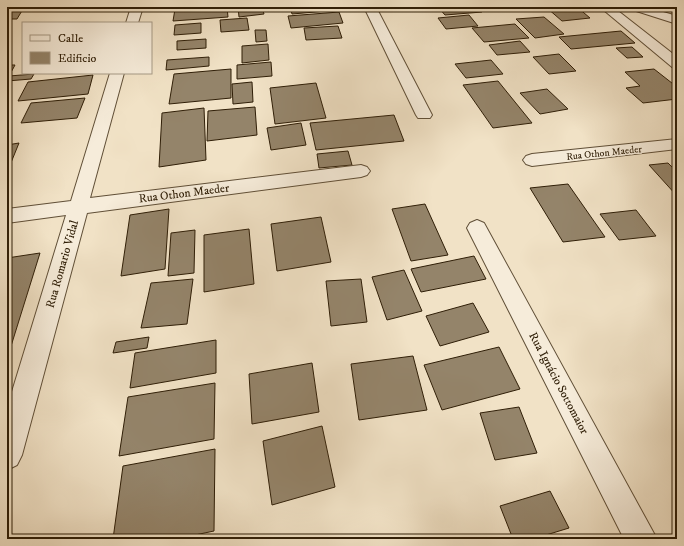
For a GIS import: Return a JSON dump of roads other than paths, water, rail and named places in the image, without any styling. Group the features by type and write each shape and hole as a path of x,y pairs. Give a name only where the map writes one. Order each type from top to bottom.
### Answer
{"street":[{"path":"132,22 136,7"},
{"path":"370,7 424,115"},
{"path":"606,7 677,64"},
{"path":"634,7 677,20"},
{"name":"Rua Romario Vidal","path":"7,455 117,74"},
{"name":"Rua Othon Maeder","path":"532,160 677,144"},
{"name":"Rua Othon Maeder","path":"7,216 362,171"},
{"name":"Rua Ignácio Sottomaior","path":"478,228 642,539"}]}
